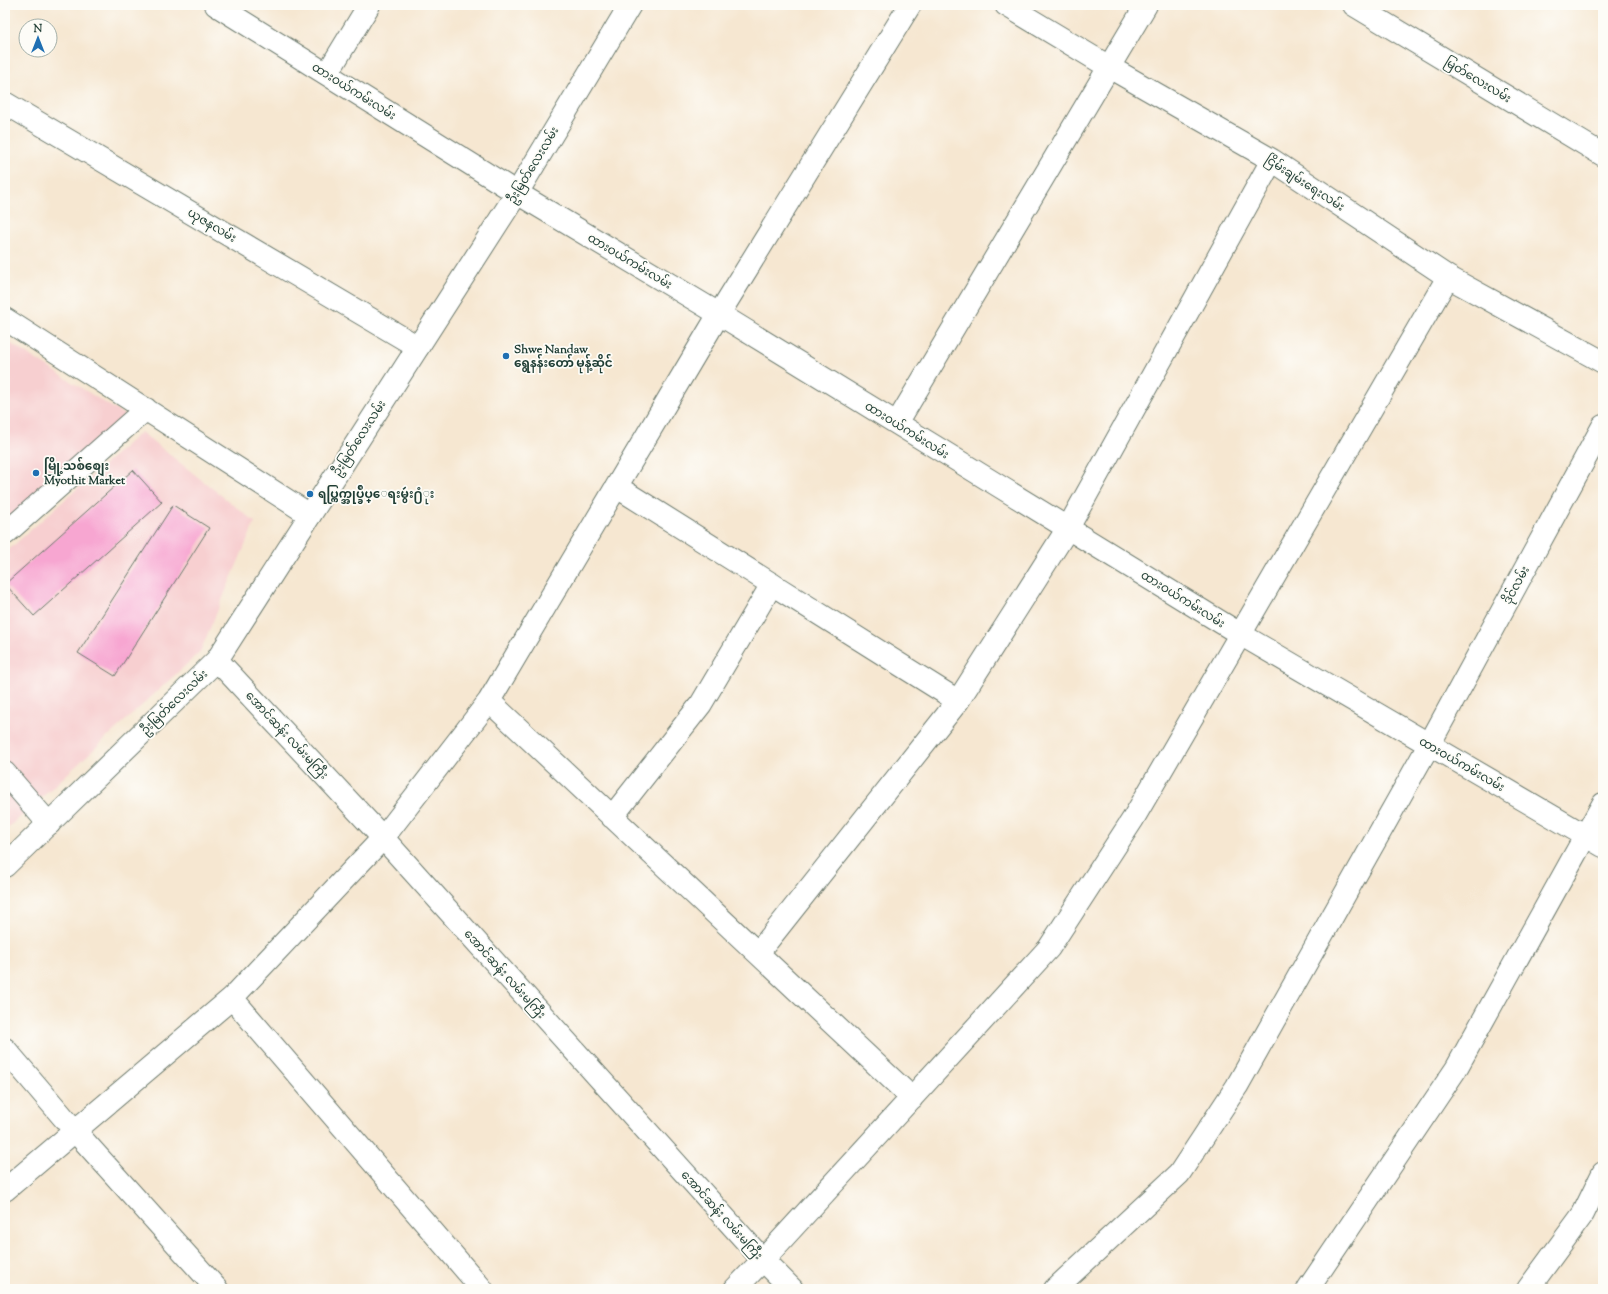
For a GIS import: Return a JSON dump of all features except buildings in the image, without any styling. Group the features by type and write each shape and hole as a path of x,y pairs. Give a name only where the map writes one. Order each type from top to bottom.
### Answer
{"street":[{"name":"ထားဝယ်ကမ်းလမ်း","path":"216,5 516,193 719,314 1240,634 1603,846"},
{"path":"327,74 369,5"},
{"name":"ဦးမြတ်လေးလမ်း","path":"5,866 217,660 516,193 630,5"},
{"path":"5,1190 232,998 383,838 490,701 719,314 910,5"},
{"name":"ငြိမ်းချမ်းရေးလမ်း","path":"1006,5 1109,67 1272,160 1448,277 1603,362"},
{"path":"897,423 1146,5"},
{"name":"မြတ်လေးလမ်း","path":"1354,5 1603,155"},
{"name":"ယုဇနလမ်း","path":"5,102 418,347"},
{"path":"758,953 958,700 1068,528 1272,160"},
{"path":"735,1289 1049,948 1133,819 1448,277"},
{"path":"5,318 310,515"},
{"path":"5,534 146,409"},
{"name":"ဒိုင်လမ်း","path":"1055,1289 1179,1174 1237,1086 1429,745 1603,426"},
{"path":"617,487 958,700"},
{"path":"612,817 701,704 772,584"},
{"name":"အောင်ဆန်း လမ်းမကြီး","path":"217,660 383,838 763,1260 792,1289"},
{"path":"490,701 912,1098"},
{"path":"5,773 49,824"},
{"path":"1308,1289 1456,1069 1603,804"},
{"path":"232,998 482,1289"},
{"path":"5,1049 75,1131 217,1289"},
{"path":"1528,1289 1583,1214 1603,1173"}],"shaded area":[{"name":"မြို့သစ်စျေး Myothit Market","path":"5,340 129,418 5,528"},
{"path":"141,432 255,522 200,652 5,831 5,553"}],"place":[{"name":"Shwe Nandaw ရွေနန်းတော် မုန့်ဆိုင်","path":"506,356"},
{"name":"မြို့သစ်စျေး Myothit Market","path":"36,473"},
{"name":"ရပ္ကြက္အုပ္ခ်ဳပ္ေရးမွဴး႐ံုး","path":"310,494"}]}
